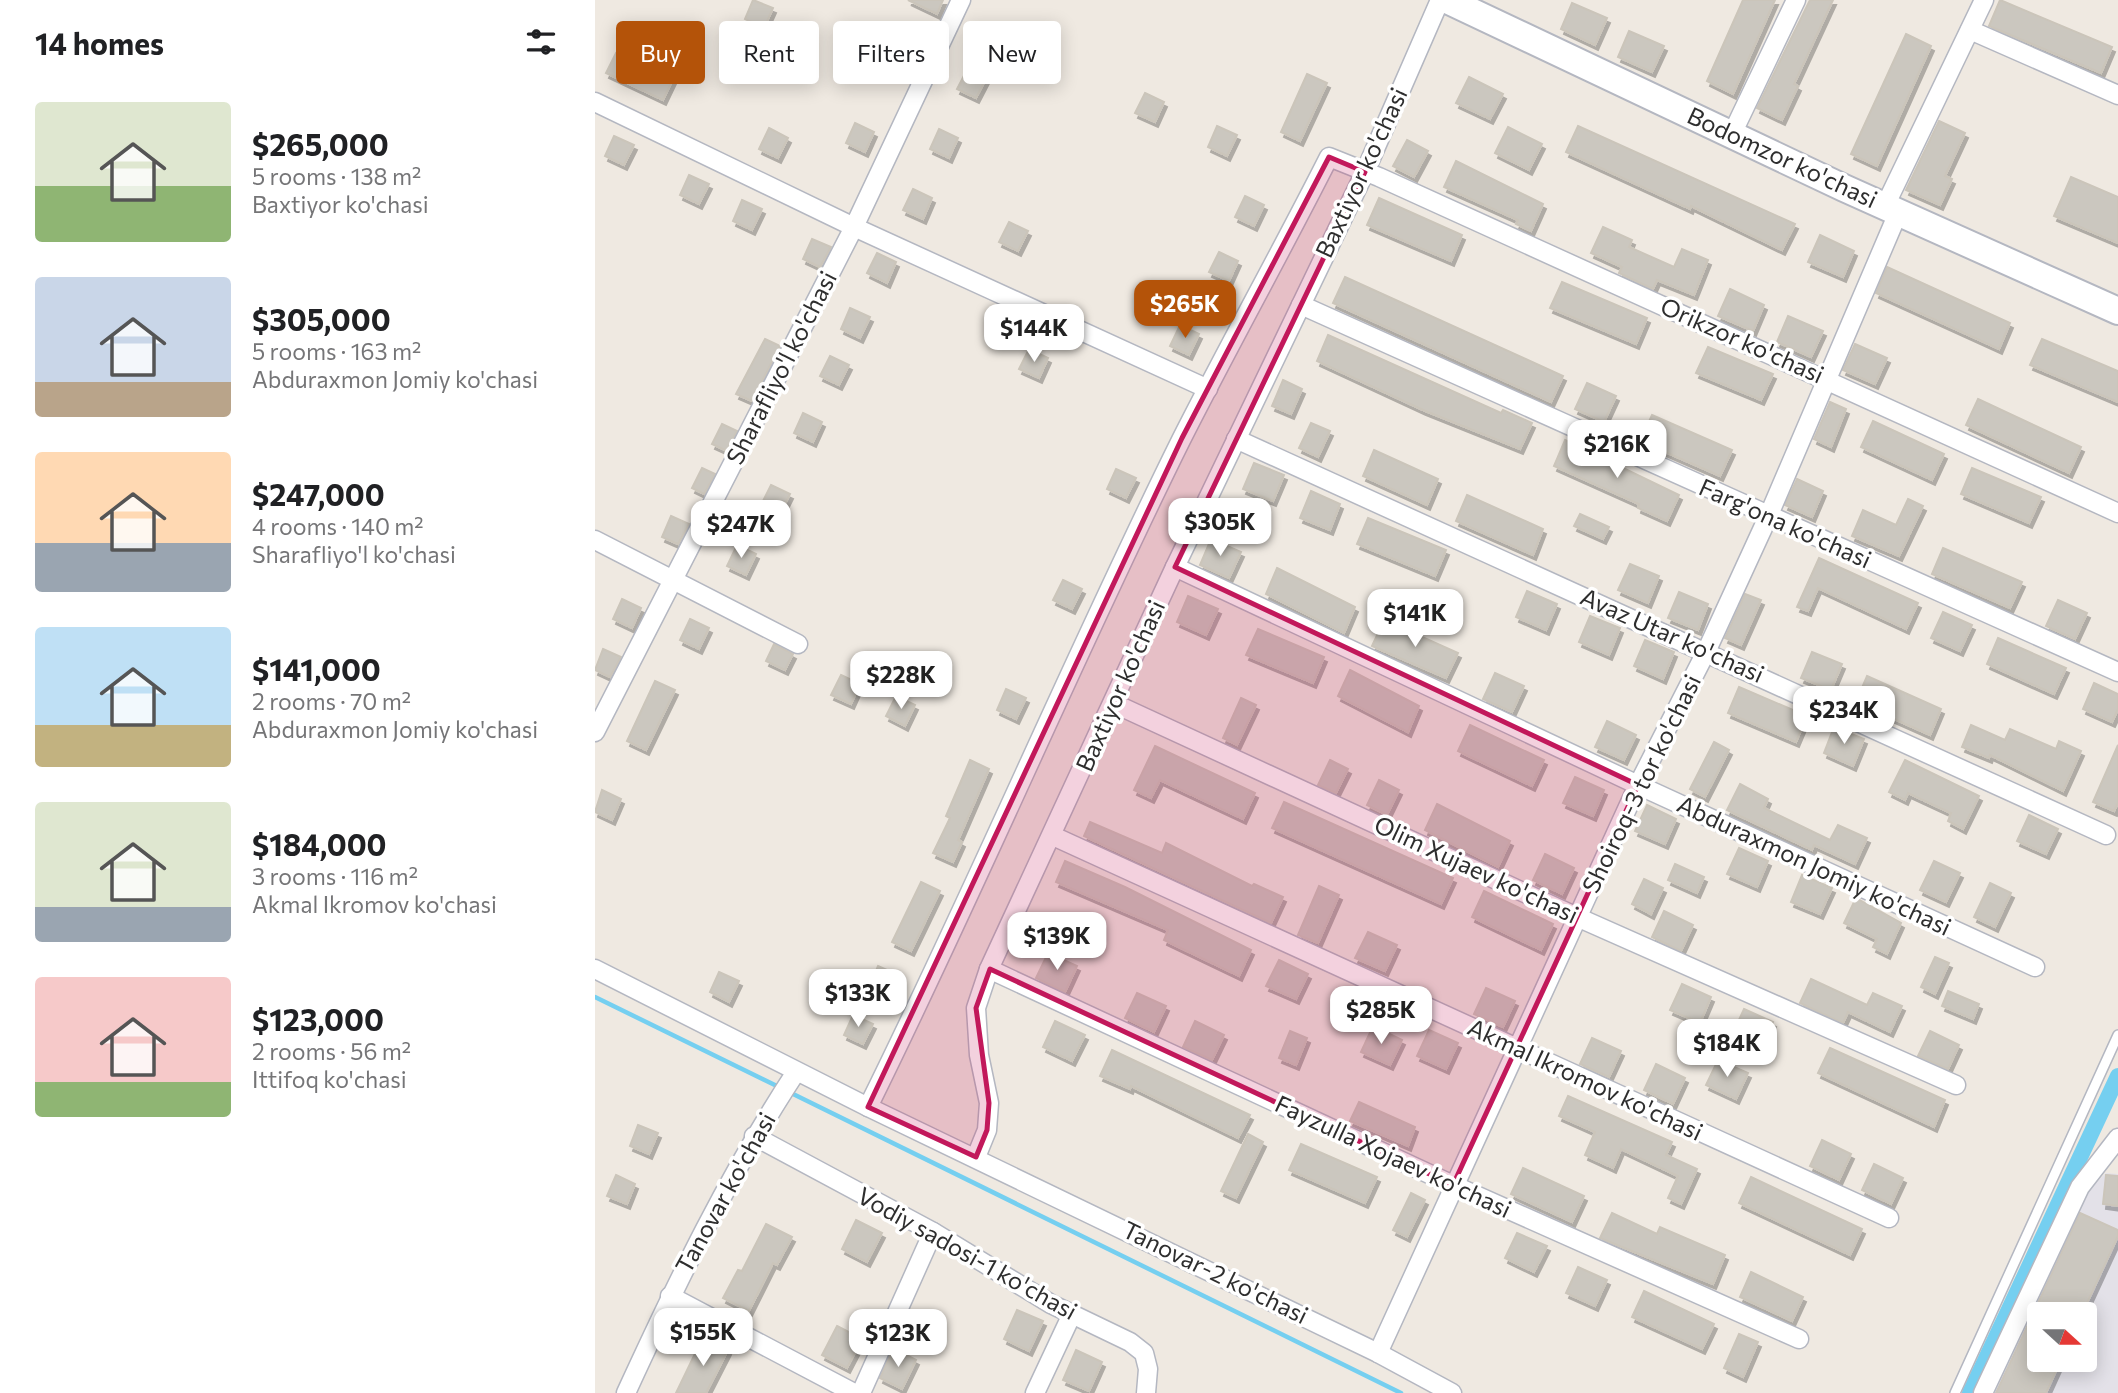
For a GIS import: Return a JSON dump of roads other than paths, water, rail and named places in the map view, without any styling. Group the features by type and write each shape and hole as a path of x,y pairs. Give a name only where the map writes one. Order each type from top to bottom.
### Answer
{"street":[{"name":"Sharafliyo'l ko'chasi","path":"595,732 854,227 961,0"},
{"name":"Baxtiyor ko'chasi","path":"976,1157 987,1130 989,1103 979,1055 976,1008 989,970 1175,567 1365,172 1440,0"},
{"name":"Bodomzor ko'chasi","path":"1447,0 1892,210 2118,311"},
{"path":"1732,134 1796,0"},
{"name":"Shoiroq-3 tor ko'chasi","path":"1378,1353 1638,785 1706,652 1768,517 1892,210 1984,0"},
{"path":"1969,30 2118,95"},
{"path":"595,102 854,227 1208,389 1085,640 930,981 868,1107"},
{"name":"Orikzor ko'chasi","path":"1208,389 1329,157 2118,513"},
{"name":"Farg'ona ko'chasi","path":"1301,305 2118,672"},
{"name":"Avaz Utar ko'chasi","path":"1236,439 2106,835"},
{"path":"595,540 798,644"},
{"name":"Abduraxmon Jomiy ko'chasi","path":"1175,567 1638,785 2035,967"},
{"name":"Olim Xujaev ko'chasi","path":"1113,703 1577,917 1956,1084"},
{"name":"Akmal Ikromov ko'chasi","path":"1053,836 1889,1219"},
{"name":"Tanovar-2 ko'chasi","path":"595,970 796,1072 1378,1353 1452,1393"},
{"name":"Fayzulla Xojaev ko'chasi","path":"989,970 1453,1185 1799,1339"},
{"name":"Tanovar ko'chasi","path":"626,1393 670,1296 754,1136 796,1072"},
{"name":"Vodiy sadosi-1 ko'chasi","path":"754,1136 933,1232 1072,1314 1130,1342 1144,1353 1148,1369 1146,1393"},
{"path":"1983,1393 2080,1187 2118,1138"},
{"path":"861,1393 933,1232"},
{"path":"670,1296 854,1393"},
{"path":"1035,1393 1072,1314"}],"lane":[{"path":"1955,1393 2118,1035"}],"waterway":[{"path":"595,997 781,1088"},
{"path":"1970,1393 2118,1076"},
{"path":"789,1092 1401,1393"}]}
